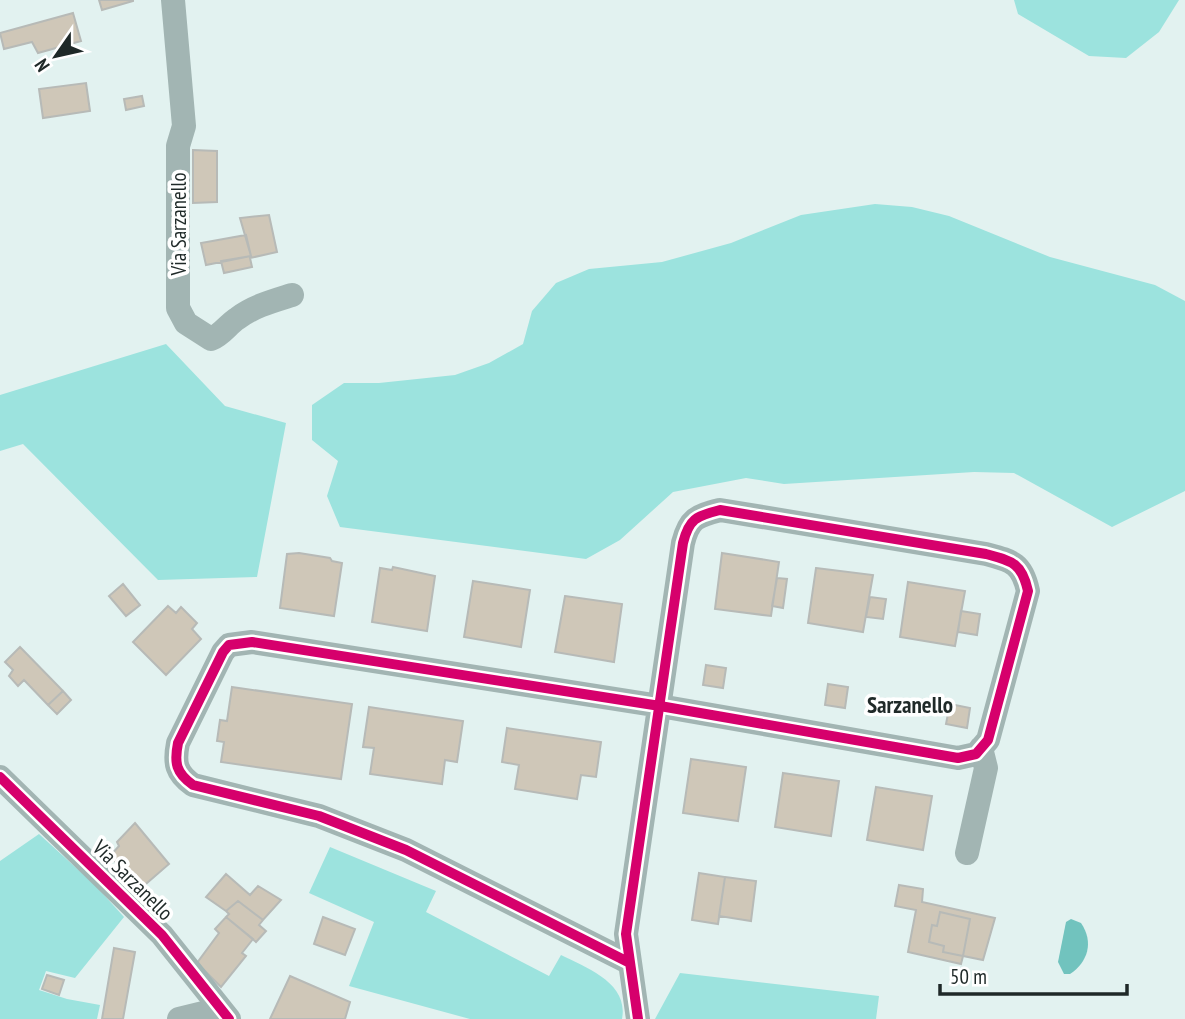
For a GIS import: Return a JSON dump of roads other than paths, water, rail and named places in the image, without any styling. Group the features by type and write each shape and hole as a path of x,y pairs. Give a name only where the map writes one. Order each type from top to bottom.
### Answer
{"street":[{"name":"Via Sarzanello","path":"173,0 184,126 178,146 178,309 186,323 211,339 220,335 234,320 253,308 292,295"},
{"path":"630,963 406,850 319,816 193,785 177,769 175,758 178,743 223,652 229,645 240,643 660,706 958,758 976,754 988,740 1028,591 1024,573 1009,560 986,554 720,510 702,514 688,525 660,706 629,907 626,934 638,1019"},
{"path":"967,853 986,768 981,748"},
{"name":"Via Sarzanello","path":"0,777 162,935 225,1014"},
{"path":"179,1019 225,1014"}],"district":[{"name":"Sarzanello","path":"910,704"}]}
